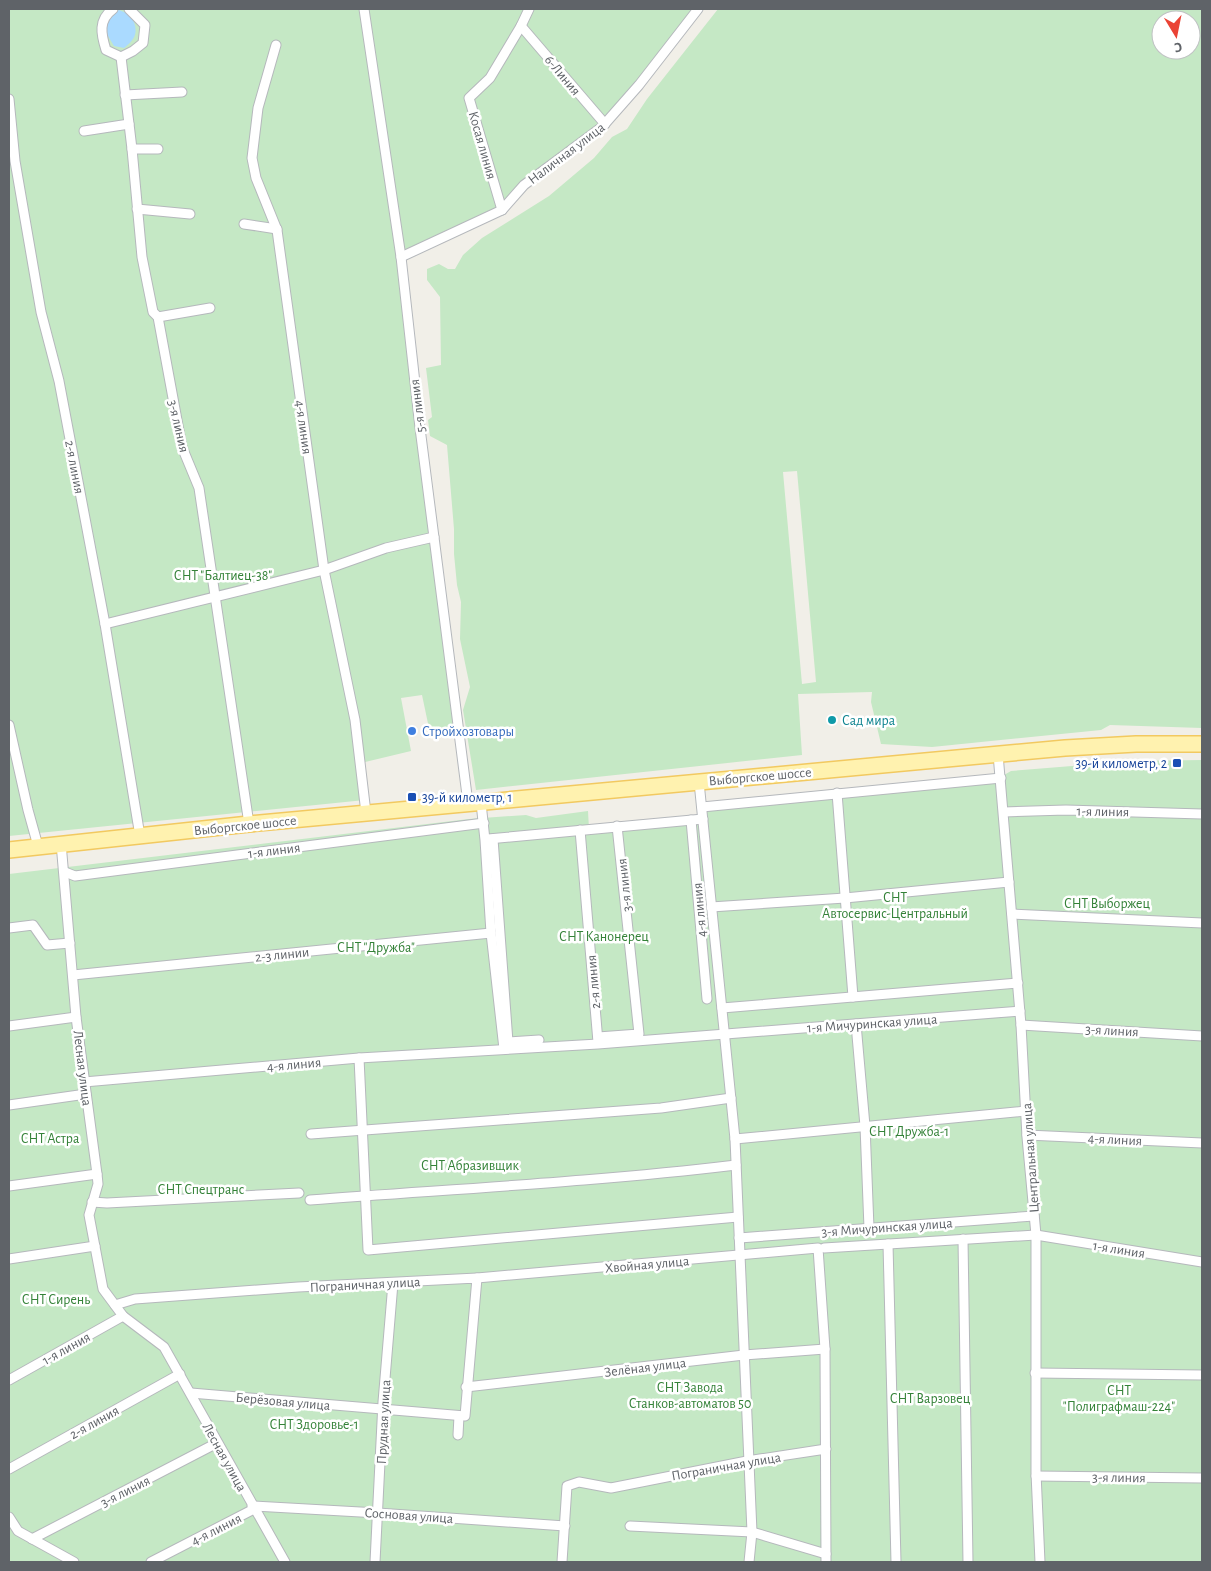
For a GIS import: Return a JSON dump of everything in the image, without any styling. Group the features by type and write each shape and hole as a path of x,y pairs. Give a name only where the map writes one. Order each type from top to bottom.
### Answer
{"main road":[{"name":"Выборгское шоссе","path":"9,850 249,824 1065,748 1136,744 1202,744"}],"street":[{"path":"113,9 107,13 101,35 106,50 121,57 143,43 145,25 129,9"},
{"name":"5-я линия","path":"364,9 402,257 420,428 434,537 475,803 484,822 489,839"},
{"name":"Косая линия","path":"502,210 469,98 490,78 529,9"},
{"name":"Наличная улица","path":"402,257 502,210 524,185 605,124 639,86 698,9"},
{"name":"6-Линия","path":"521,26 605,124"},
{"name":"4-я линия","path":"276,45 258,108 252,158 256,178 277,229 324,570 355,720 366,813"},
{"name":"3-я линия","path":"121,57 147,288 153,312 158,318 182,447 199,488 249,824"},
{"path":"125,95 182,92"},
{"name":"2-я линия","path":"9,99 12,162 41,312 59,381 105,624 140,836"},
{"path":"84,131 129,124"},
{"path":"132,148 158,149"},
{"path":"137,208 190,214"},
{"path":"244,224 277,229"},
{"path":"158,318 210,308"},
{"path":"105,624 324,570 386,548 434,537"},
{"path":"9,726 38,846"},
{"name":"Центральная улица","path":"998,754 1018,983 1027,1136 1036,1235 1036,1476 1040,1562"},
{"path":"702,807 1000,778"},
{"path":"699,782 735,1139 747,1461 752,1532 749,1562"},
{"path":"837,794 854,997"},
{"name":"1-я линия","path":"1004,812 1066,810 1202,814"},
{"path":"489,839 703,819"},
{"name":"4-я линия","path":"691,820 707,999"},
{"name":"1-я линия","path":"65,872 75,876 484,822"},
{"name":"3-я линия","path":"598,1040 639,1034 617,826"},
{"name":"2-я линия","path":"580,830 598,1040"},
{"path":"489,839 491,933 504,1049"},
{"path":"489,839 508,1042 538,1040"},
{"name":"Лесная улица","path":"61,844 65,872 76,1017 98,1184 89,1215 103,1289 110,1301 115,1304 123,1316 164,1347 285,1562"},
{"path":"712,907 845,898 1009,882"},
{"path":"1012,914 1202,923"},
{"path":"9,928 33,926 47,945 70,943"},
{"name":"2-3 линии","path":"72,975 491,933"},
{"path":"722,1008 1018,983"},
{"name":"1-я Мичуринская улица","path":"598,1040 725,1034 1020,1011"},
{"path":"9,1026 76,1017"},
{"path":"856,1024 869,1228"},
{"name":"3-я линия","path":"1021,1025 1202,1036"},
{"name":"4-я линия","path":"84,1082 359,1058 504,1049 598,1040"},
{"path":"359,1058 368,1250 738,1217"},
{"path":"9,1105 86,1094"},
{"path":"311,1134 661,1108 731,1098"},
{"path":"735,1139 1026,1111"},
{"name":"4-я линия","path":"1027,1136 1202,1143"},
{"path":"310,1200 500,1188 568,1180 648,1176 736,1165"},
{"path":"9,1186 97,1174"},
{"path":"92,1202 107,1203 299,1193"},
{"name":"3-я Мичуринская улица","path":"739,1238 1034,1216"},
{"name":"1-я линия","path":"963,1239 1036,1235 1202,1262"},
{"path":"963,1239 968,1562"},
{"name":"Хвойная улица","path":"477,1278 821,1248 963,1239"},
{"path":"888,1244 896,1562"},
{"path":"9,1258 95,1246"},
{"path":"630,1526 752,1532 826,1558 825,1348 821,1248"},
{"path":"458,1435 466,1387 477,1278"},
{"name":"Пограничная улица","path":"115,1304 135,1299 298,1287 477,1278"},
{"name":"Прудная улица","path":"375,1562 383,1410 393,1282"},
{"name":"1-я линия","path":"9,1380 123,1316"},
{"name":"Зелёная улица","path":"466,1387 744,1355 825,1348"},
{"path":"1035,1373 1202,1376"},
{"name":"2-я линия","path":"9,1469 180,1374"},
{"name":"Берёзовая улица","path":"190,1393 462,1416"},
{"name":"3-я линия","path":"32,1539 217,1443"},
{"name":"Пограничная улица","path":"565,1526 567,1486 579,1482 611,1488 747,1461 826,1450"},
{"name":"3-я линия","path":"1036,1476 1202,1478"},
{"name":"4-я линия","path":"151,1562 253,1507"},
{"name":"Сосновая улица","path":"253,1507 378,1513 565,1526"},
{"path":"9,1516 18,1531 74,1562"},
{"path":"562,1562 565,1526"}],"green space":[{"name":"СНТ \"Балтиец-38\"","path":"9,9 698,9 605,124 522,185 502,210 401,257 458,728 430,733 422,695 401,698 411,751 361,763 365,800 9,836"},
{"path":"718,9 1202,9 1202,728 1110,725 1101,730 932,747 881,744 871,702 872,692 798,694 802,755 476,790 463,710 470,687 460,639 461,602 457,585 454,554 454,529 447,445 430,436 428,420 432,417 426,368 441,365 440,297 427,280 427,269 439,264 448,269 455,269 463,255 482,238 549,196 594,158 612,137 627,129 647,99","holes":["797,471 816,682 802,684 783,472"]},
{"path":"1202,760 1202,1562 9,1562 9,874 469,819 526,815 536,818 588,811 589,829 696,819 702,808 1004,775 1011,771 1134,761"}],"water":[{"path":"119,10 131,15 136,29 134,37 124,48 114,46 105,31 108,16"}],"place":[{"name":"Сад мира","path":"832,720"},
{"name":"Стройхозтовары","path":"412,731"},
{"name":"39-й километр, 2","path":"1177,763"},
{"name":"39-й километр, 1","path":"412,797"}],"park label":[{"name":"СНТ Выборжец","path":"1107,903"},
{"name":"СНТ Автосервис-Центральный","path":"895,906"},
{"name":"СНТ Канонерец","path":"604,936"},
{"name":"СНТ \"Дружба\"","path":"376,947"},
{"name":"СНТ Дружба-1","path":"909,1131"},
{"name":"СНТ Астра","path":"50,1138"},
{"name":"СНТ Абразивщик","path":"470,1165"},
{"name":"СНТ Спецтранс","path":"201,1189"},
{"name":"СНТ Сирень","path":"56,1299"},
{"name":"СНТ Завода Станков-автоматов 50","path":"690,1395"},
{"name":"СНТ Варзовец","path":"930,1398"},
{"name":"СНТ \"Полиграфмаш-224\"","path":"1119,1398"},
{"name":"СНТ Здоровье-1","path":"314,1424"}]}
